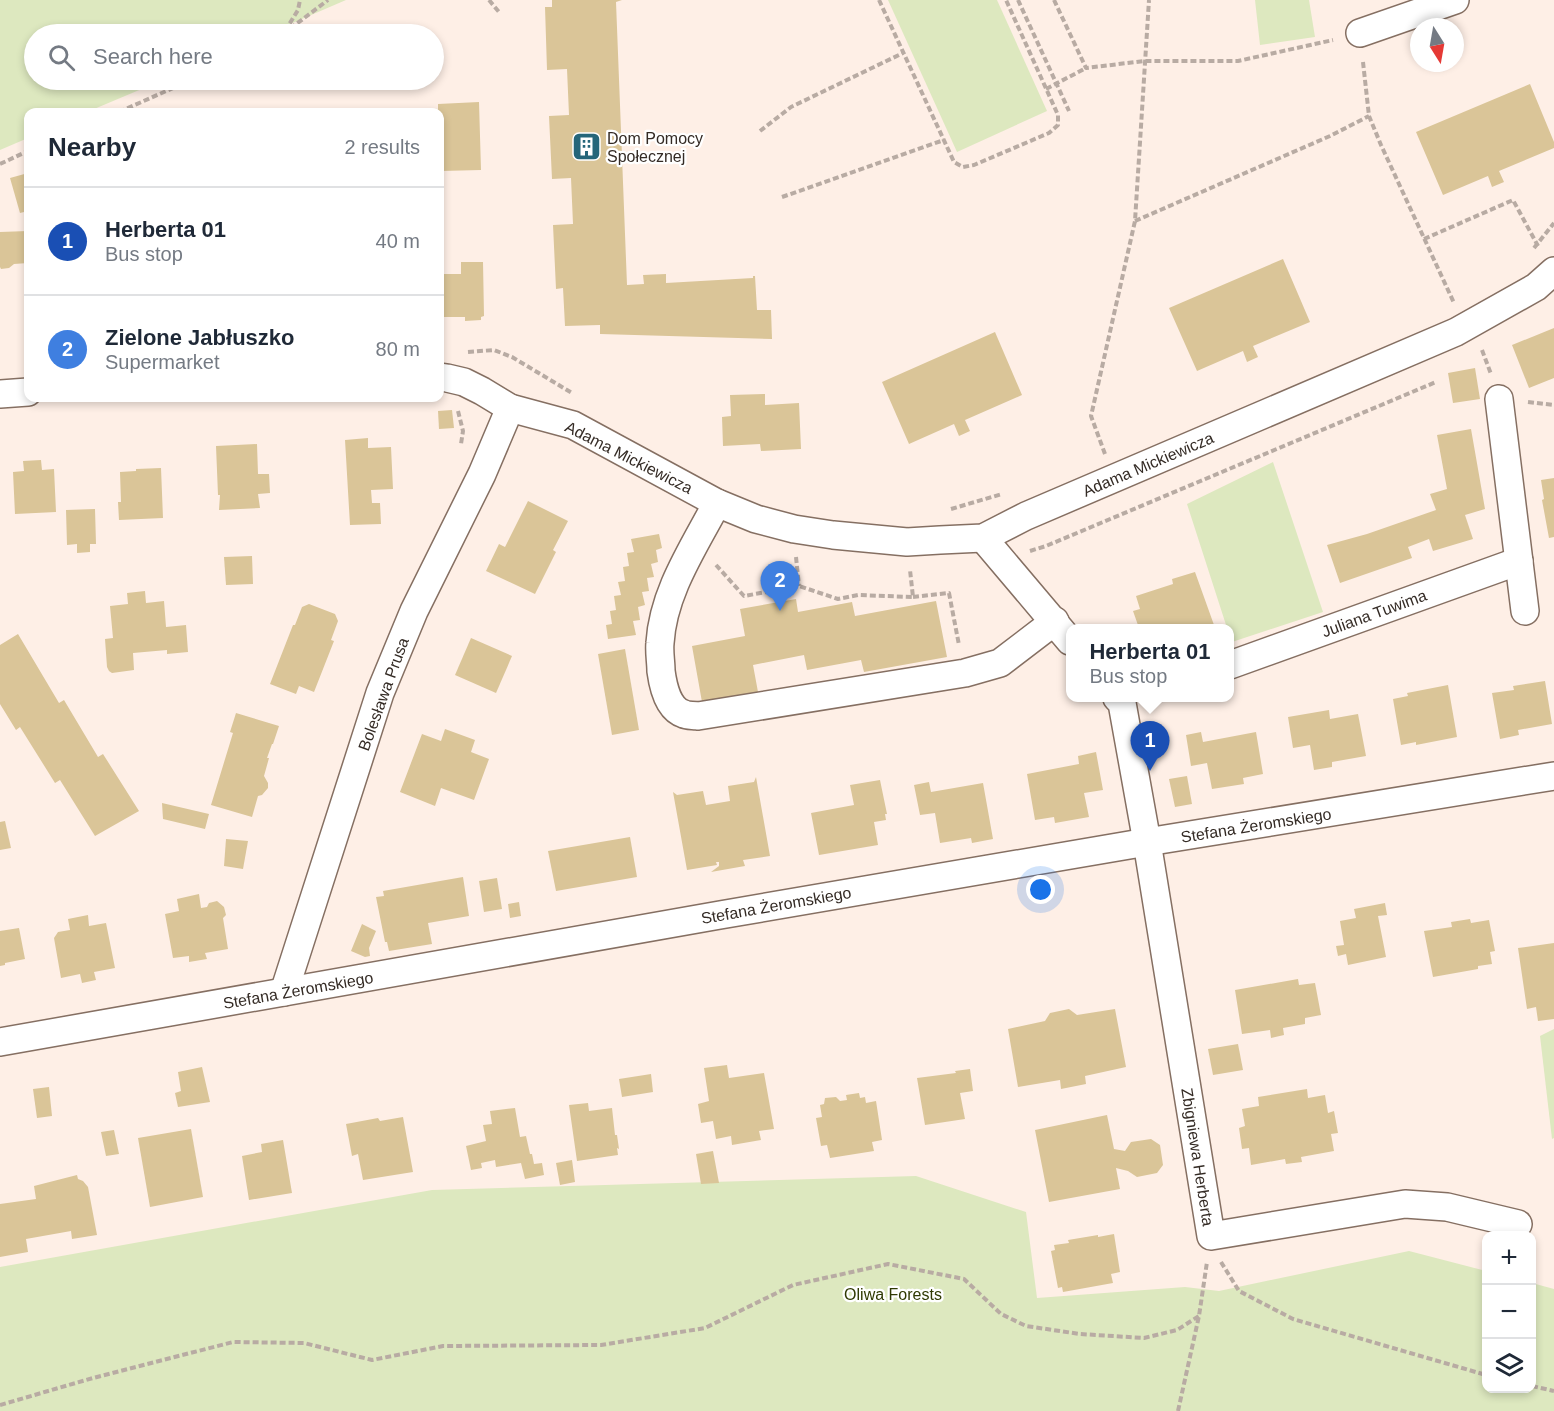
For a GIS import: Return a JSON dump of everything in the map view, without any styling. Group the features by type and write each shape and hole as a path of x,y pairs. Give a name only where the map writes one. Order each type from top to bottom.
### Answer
{"street":[{"path":"1360,33 1455,0"},
{"name":"Adama Mickiewicza","path":"444,378 464,382 510,408 573,424 717,502 756,519 794,529 833,535 907,542 983,537 1026,516 1456,332 1536,287 1550,261"},
{"path":"0,394 24,392"},
{"path":"1499,399 1525,611"},
{"name":"Bolesława Prusa","path":"284,992 380,693 414,611 482,474 510,408"},
{"path":"717,502 669,598 662,624 660,645 662,679 666,694 674,707 683,714 698,716 965,673 1000,663 1063,631 983,537"},
{"name":"Juliana Tuwima","path":"1234,664 1519,561"},
{"path":"1125,702 1147,842"},
{"name":"Stefana Żeromskiego","path":"0,1042 1147,842 1554,776"},
{"name":"Zbigniewa Herberta","path":"1147,842 1211,1236 1405,1204 1447,1207 1518,1224"}],"path":[{"path":"289,24 298,10 300,0"},
{"path":"296,24 328,0"},
{"path":"489,0 499,12"},
{"path":"879,0 954,162 963,167 974,165 1049,133 1058,125 1058,115 1006,0"},
{"path":"1018,0 1069,111"},
{"path":"1054,0 1086,68"},
{"path":"1104,451 1091,416 1135,221 1144,61 1150,1"},
{"path":"1046,89 1086,68 1144,61 1238,61 1360,33 1369,116 1450,294"},
{"path":"760,131 791,107 903,53"},
{"path":"128,108 168,90"},
{"path":"1135,221 1330,136 1369,116"},
{"path":"782,197 944,140"},
{"path":"0,164 24,153"},
{"path":"1424,239 1513,200 1536,245 1550,261"},
{"path":"1529,253 1554,223"},
{"path":"461,352 494,350 512,357 579,397"},
{"path":"1046,546 1436,382"},
{"path":"458,408 463,430 460,452"},
{"path":"946,510 1008,492"},
{"path":"696,542 744,596 799,586 838,599 858,595 914,597 949,593 965,673"},
{"path":"798,572 799,586"},
{"path":"912,580 914,597"},
{"path":"1178,1411 1199,1316 1211,1236"},
{"path":"1211,1236 1222,1266 1239,1292 1293,1319 1482,1374"},
{"path":"0,1405 233,1342 304,1343 372,1360 443,1346 601,1345 705,1328 793,1285 888,1264 964,1279 1001,1314 1026,1326 1080,1334 1144,1338 1177,1329 1199,1316"},
{"path":"1536,1387 1554,1391"}],"green space":[{"path":"0,0 346,0 290,24 24,24 24,90 139,90 96,108 24,108 24,140 0,150"},
{"path":"888,0 997,0 1047,111 957,152"},
{"path":"1255,0 1309,0 1315,37 1260,45"},
{"path":"1273,462 1323,612 1234,641 1234,624 1226,624 1187,504"},
{"path":"1554,1029 1554,1138 1552,1139 1540,1036"},
{"name":"Oliwa Forests","path":"916,1176 1026,1212 1037,1298 1185,1287 1219,1291 1409,1251 1482,1270 1482,1393 1536,1393 1536,1284 1554,1289 1554,1411 0,1411 0,1267 432,1190"}],"building":[{"name":"Dom Pomocy Społecznej","path":"552,0 622,0 616,2 627,285 644,284 643,275 666,274 666,283 753,278 755,276 757,310 771,310 772,339 600,334 600,325 565,326 563,288 556,289 553,225 573,224 571,178 552,179 549,116 569,115 567,69 547,70 545,7 552,7"},
{"path":"1530,84 1554,142 1554,148 1499,171 1504,182 1492,187 1488,176 1443,195 1416,132"},
{"path":"479,102 481,170 444,171 444,108 438,108 438,104"},
{"path":"24,174 24,212 20,213 10,178"},
{"path":"24,231 24,263 1,269 0,232"},
{"path":"1283,259 1310,322 1253,346 1258,357 1247,362 1243,351 1197,371 1169,308"},
{"path":"461,262 483,262 484,316 481,320 465,321 465,317 444,317 444,274 461,274"},
{"path":"1554,328 1554,378 1529,388 1512,345"},
{"path":"995,332 1022,395 965,420 970,431 959,436 954,424 909,444 882,382"},
{"path":"1475,368 1480,399 1453,403 1448,373"},
{"path":"765,394 765,405 799,403 801,449 761,451 760,444 723,446 722,417 731,416 730,395"},
{"path":"452,410 454,428 439,429 438,411"},
{"path":"1471,429 1485,509 1465,515 1473,539 1433,551 1429,539 1408,547 1412,558 1340,583 1327,545 1436,510 1430,494 1447,489 1437,435"},
{"path":"368,438 368,448 391,447 393,489 371,490 372,503 380,503 381,524 350,525 345,440"},
{"path":"257,444 258,474 269,474 270,493 258,494 260,508 219,510 216,446"},
{"path":"41,460 42,470 54,469 56,512 15,514 13,472 24,471 23,461"},
{"path":"161,468 163,518 119,520 120,472"},
{"path":"1554,478 1554,537 1549,538 1541,480"},
{"path":"528,501 568,521 553,550 556,552 535,594 486,571 499,544 505,547"},
{"path":"95,509 96,544 90,544 90,552 77,553 77,544 67,545 66,510"},
{"path":"659,534 662,548 656,550 658,562 651,564 654,577 647,578 649,591 642,592 645,605 638,607 640,620 633,621 636,635 608,639 606,625 612,624 610,611 616,610 614,596 621,595 618,582 625,581 623,567 629,566 627,553 634,552 631,539"},
{"path":"252,556 253,584 226,585 224,557"},
{"path":"1195,572 1214,624 1138,624 1133,611 1140,609 1136,596 1173,584 1172,579"},
{"path":"145,591 146,603 164,601 166,627 186,625 188,652 167,654 167,650 133,653 134,670 112,673 107,667 105,639 113,638 110,606 128,604 127,593"},
{"path":"796,599 798,612 852,602 855,616 936,601 947,657 864,672 861,660 807,670 804,655 753,665 758,692 702,702 692,646 745,636 740,609"},
{"path":"309,604 335,614 338,621 331,640 334,641 314,692 299,686 296,694 270,684 293,625 302,607"},
{"path":"18,634 59,703 64,700 98,757 103,754 139,811 95,836 60,780 55,783 20,727 16,730 0,704 0,645"},
{"path":"471,638 512,656 496,693 455,675"},
{"path":"625,649 639,730 612,735 598,654"},
{"path":"1545,681 1552,724 1518,730 1519,735 1500,739 1492,693 1514,690 1513,686"},
{"path":"1448,685 1457,737 1416,745 1416,742 1401,745 1393,699 1408,696 1407,693"},
{"path":"1329,710 1330,719 1358,714 1366,756 1332,762 1332,767 1314,770 1310,745 1293,748 1288,717"},
{"path":"236,713 279,726 267,758 269,758 264,776 268,788 258,796 252,817 211,805 233,733 230,732"},
{"path":"445,729 475,740 471,752 489,759 474,800 441,788 435,806 400,792 422,734 441,741"},
{"path":"1201,732 1203,742 1256,732 1263,774 1243,778 1244,784 1212,789 1207,763 1191,766 1186,735"},
{"path":"1096,752 1103,790 1084,793 1089,817 1055,823 1054,817 1035,820 1027,774 1079,764 1078,756"},
{"path":"1187,776 1192,804 1175,807 1169,779"},
{"path":"756,777 770,856 743,860 745,866 711,872 719,866 719,862 716,862 717,865 687,870 673,792 677,795 703,791 706,805 730,801 728,786 754,782"},
{"path":"880,780 887,814 885,814 886,820 874,822 878,845 819,855 811,813 854,805 850,785"},
{"path":"929,782 931,792 983,783 993,839 972,843 971,838 940,843 935,813 920,815 914,785"},
{"path":"162,803 209,814 205,829 163,819"},
{"path":"5,821 11,848 0,850 0,822"},
{"path":"630,837 637,877 556,891 548,851"},
{"path":"226,839 248,841 243,869 224,866"},
{"path":"463,877 469,916 428,923 432,944 389,951 376,897 384,896 383,891"},
{"path":"497,878 502,909 484,912 479,881"},
{"path":"199,894 201,908 217,901 224,907 226,915 223,918 228,949 205,953 207,959 189,962 189,956 173,958 165,914 179,911 177,899"},
{"path":"519,902 521,916 510,918 508,904"},
{"path":"1385,903 1387,915 1378,916 1386,957 1348,965 1346,954 1338,956 1336,946 1344,945 1340,921 1356,918 1354,909"},
{"path":"88,915 89,926 106,923 115,968 94,972 96,980 82,983 80,974 61,978 54,938 58,932 70,930 68,919"},
{"path":"1470,919 1471,923 1489,920 1495,951 1490,952 1492,964 1478,966 1478,969 1433,977 1424,931 1452,927 1451,922"},
{"path":"362,924 376,931 369,948 370,956 365,957 351,951"},
{"path":"19,928 25,959 0,966 0,931"},
{"path":"1554,943 1554,1019 1538,1021 1536,1007 1527,1009 1518,948"},
{"path":"1298,979 1299,985 1315,983 1321,1015 1305,1018 1305,1024 1283,1028 1284,1035 1271,1038 1270,1030 1242,1034 1235,990"},
{"path":"1069,1009 1077,1015 1115,1009 1126,1067 1085,1076 1086,1084 1061,1089 1060,1080 1018,1087 1008,1029 1045,1021 1050,1013"},
{"path":"1238,1044 1243,1070 1213,1075 1208,1049"},
{"path":"727,1065 729,1078 764,1073 774,1129 759,1131 761,1140 732,1145 731,1136 716,1139 713,1121 701,1123 698,1104 709,1101 704,1068"},
{"path":"202,1067 210,1102 178,1107 175,1093 181,1091 178,1072"},
{"path":"970,1069 973,1091 960,1093 965,1119 925,1125 917,1078"},
{"path":"651,1074 653,1092 622,1097 619,1079"},
{"path":"49,1087 52,1116 37,1118 33,1089"},
{"path":"1307,1089 1308,1098 1325,1095 1328,1113 1334,1111 1338,1133 1331,1134 1334,1151 1301,1157 1302,1162 1286,1164 1285,1159 1251,1165 1249,1148 1242,1149 1239,1128 1245,1126 1242,1109 1259,1106 1258,1097"},
{"path":"859,1093 860,1098 865,1097 866,1103 876,1101 882,1140 872,1142 874,1151 830,1158 827,1145 821,1146 816,1118 822,1117 820,1105 824,1104 825,1098 836,1097 840,1101 847,1100 846,1095"},
{"path":"588,1103 589,1111 612,1108 618,1155 577,1161 569,1105"},
{"path":"515,1108 520,1137 526,1136 534,1164 542,1163 544,1175 525,1179 521,1163 496,1167 495,1160 481,1163 482,1168 471,1170 466,1146 486,1141 483,1125 492,1124 490,1111"},
{"path":"1107,1115 1114,1149 1125,1151 1131,1142 1151,1139 1160,1145 1163,1165 1157,1173 1137,1177 1128,1171 1116,1168 1120,1189 1049,1202 1035,1130"},
{"path":"403,1117 413,1172 363,1180 358,1154 352,1156 346,1124 378,1118 380,1121"},
{"path":"191,1129 203,1197 150,1207 138,1138"},
{"path":"114,1130 119,1154 106,1156 101,1132"},
{"path":"283,1140 292,1193 249,1200 242,1156 262,1152 261,1144"},
{"path":"713,1151 719,1183 701,1184 696,1154"},
{"path":"572,1160 575,1182 560,1185 556,1163"},
{"path":"77,1175 78,1179 88,1187 97,1235 72,1239 71,1231 26,1239 28,1252 0,1257 0,1204 36,1199 34,1186"},
{"path":"1114,1234 1120,1272 1111,1274 1113,1283 1063,1292 1062,1287 1058,1288 1051,1251 1055,1250 1054,1245 1069,1243 1068,1240"}],"place":[{"name":"Dom Pomocy Społecznej","path":"586,147"},
{"name":"Zielone Jabłuszko","path":"780,611"},
{"name":"Herberta 01","path":"1150,771"}]}
